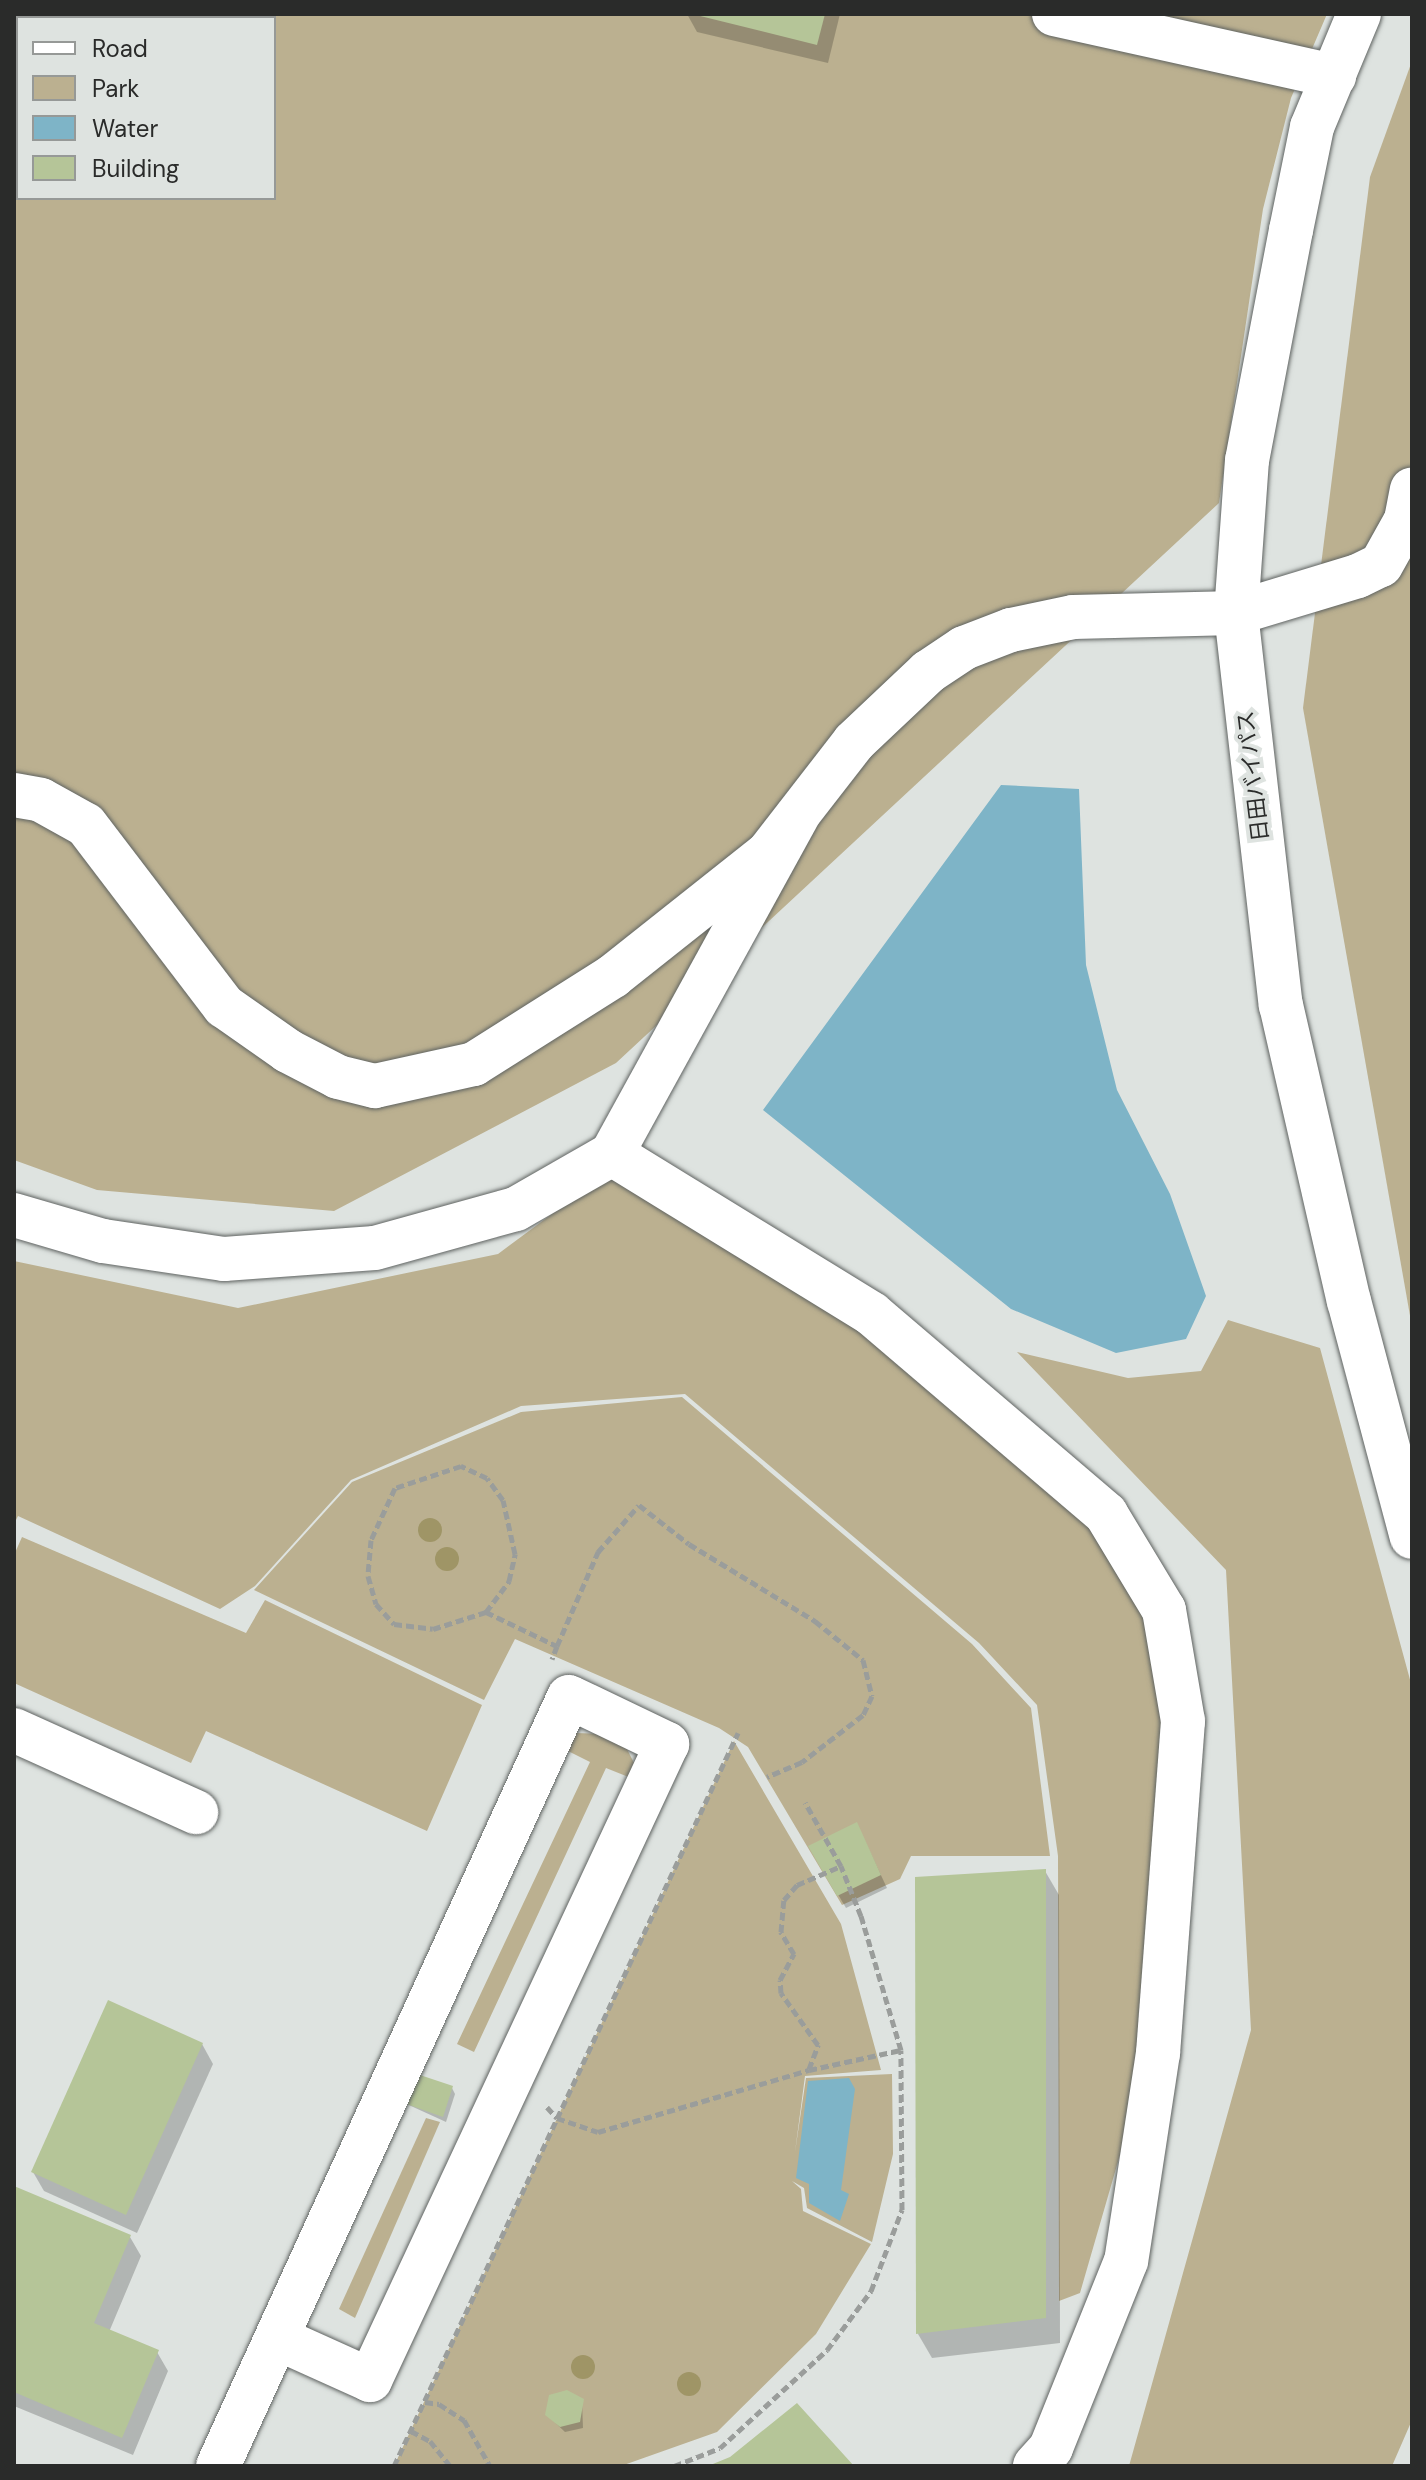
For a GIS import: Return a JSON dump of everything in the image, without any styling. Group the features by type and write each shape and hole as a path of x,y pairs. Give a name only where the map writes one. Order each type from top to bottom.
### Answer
{"main road":[{"path":"1054,14 1334,76"},
{"name":"日田バイパス","path":"1359,14 1312,127 1247,460 1236,613 1281,1005 1349,1301 1412,1537"},
{"path":"14,795 41,800 86,825 224,1006 288,1051 338,1077 375,1086 474,1064 613,976 768,853 854,742 928,672 964,648 1011,630 1073,617 1236,613 1381,565 1406,520 1412,490"},
{"path":"14,1215 103,1241 224,1259 375,1248 516,1209 612,1154 797,817"},
{"path":"612,1154 872,1314 1106,1514 1164,1610 1183,1721 1156,2067 1126,2261 1051,2448 1035,2466"},
{"path":"218,2466 569,1697 667,1744 370,2380 277,2338"},
{"path":"14,1730 196,1812"}],"path":[{"path":"486,1612 509,1581 515,1554 503,1500 487,1478 461,1466 395,1488 371,1540 368,1576 376,1604 394,1624 433,1629 486,1612 557,1646"},
{"path":"545,1675 598,1552 639,1505 689,1544 815,1621 863,1660 872,1696 863,1715 802,1762 767,1777"},
{"path":"394,2466 738,1733"},
{"path":"674,2466 720,2448 827,2350 871,2291 902,2210 901,2050 841,1866 805,1802"},
{"path":"809,2070 818,2045 781,1993 780,1980 794,1954 781,1932 784,1900 797,1885 841,1866"},
{"path":"547,2107 557,2118 598,2132 809,2070 901,2050"},
{"path":"425,2402 439,2404 464,2420 490,2466"},
{"path":"411,2431 430,2441 450,2466"}],"green space":[{"path":"14,14 1327,14 1291,98 1263,209 1219,503 616,1063 334,1211 97,1190 14,1160"},
{"path":"1412,61 1412,1327 1303,708 1370,177"},
{"path":"602,1177 642,1181 864,1322 1098,1523 1151,1613 1174,1726 1148,2058 1080,2293 1059,2301 1058,1856 1037,1705 979,1643 685,1394 521,1406 351,1480 255,1586 220,1609 18,1516 14,1524 14,1261 238,1308 498,1254"},
{"path":"1228,1320 1320,1348 1412,1687 1412,2420 1392,2466 1129,2466 1251,2030 1226,1570 1017,1352 1128,1378 1201,1371"},
{"path":"682,1397 972,1644 1031,1708 1050,1856 911,1856 900,1879 842,1905 748,1747 719,1728 515,1639 484,1700 254,1590 352,1482 521,1412"},
{"path":"22,1537 246,1633 265,1600 482,1705 427,1831 206,1731 191,1763 14,1683 14,1555"},
{"path":"576,1733 605,1734 624,1743 635,1765 631,1778 606,1768 474,2052 457,2044 590,1762 568,1751"},
{"path":"734,1741 841,1924 881,2070 805,2076 795,2152 806,2078 892,2074 893,2154 872,2242 807,2208 804,2188 792,2181 801,2189 803,2211 871,2244 816,2334 717,2432 621,2466 394,2466"},
{"path":"426,2118 440,2122 355,2318 339,2309"}],"water":[{"path":"1001,785 1079,789 1086,965 1117,1090 1170,1194 1206,1296 1186,1339 1116,1353 1011,1309 763,1110"},
{"path":"849,2078 855,2089 841,2190 849,2194 840,2221 809,2203 809,2184 796,2178 808,2081"}],"building":[{"path":"692,14 825,14 817,45"},
{"path":"857,1822 881,1875 837,1896 808,1846"},
{"path":"1046,1869 1046,2318 916,2334 915,1877"},
{"path":"108,2000 203,2043 126,2215 31,2172"},
{"path":"408,2071 453,2086 443,2117 398,2101"},
{"path":"14,2186 131,2235 94,2323 159,2350 122,2438 14,2392"},
{"path":"567,2390 584,2399 580,2422 560,2427 545,2415 549,2395"},
{"path":"797,2403 854,2466 708,2466 730,2457"}]}
